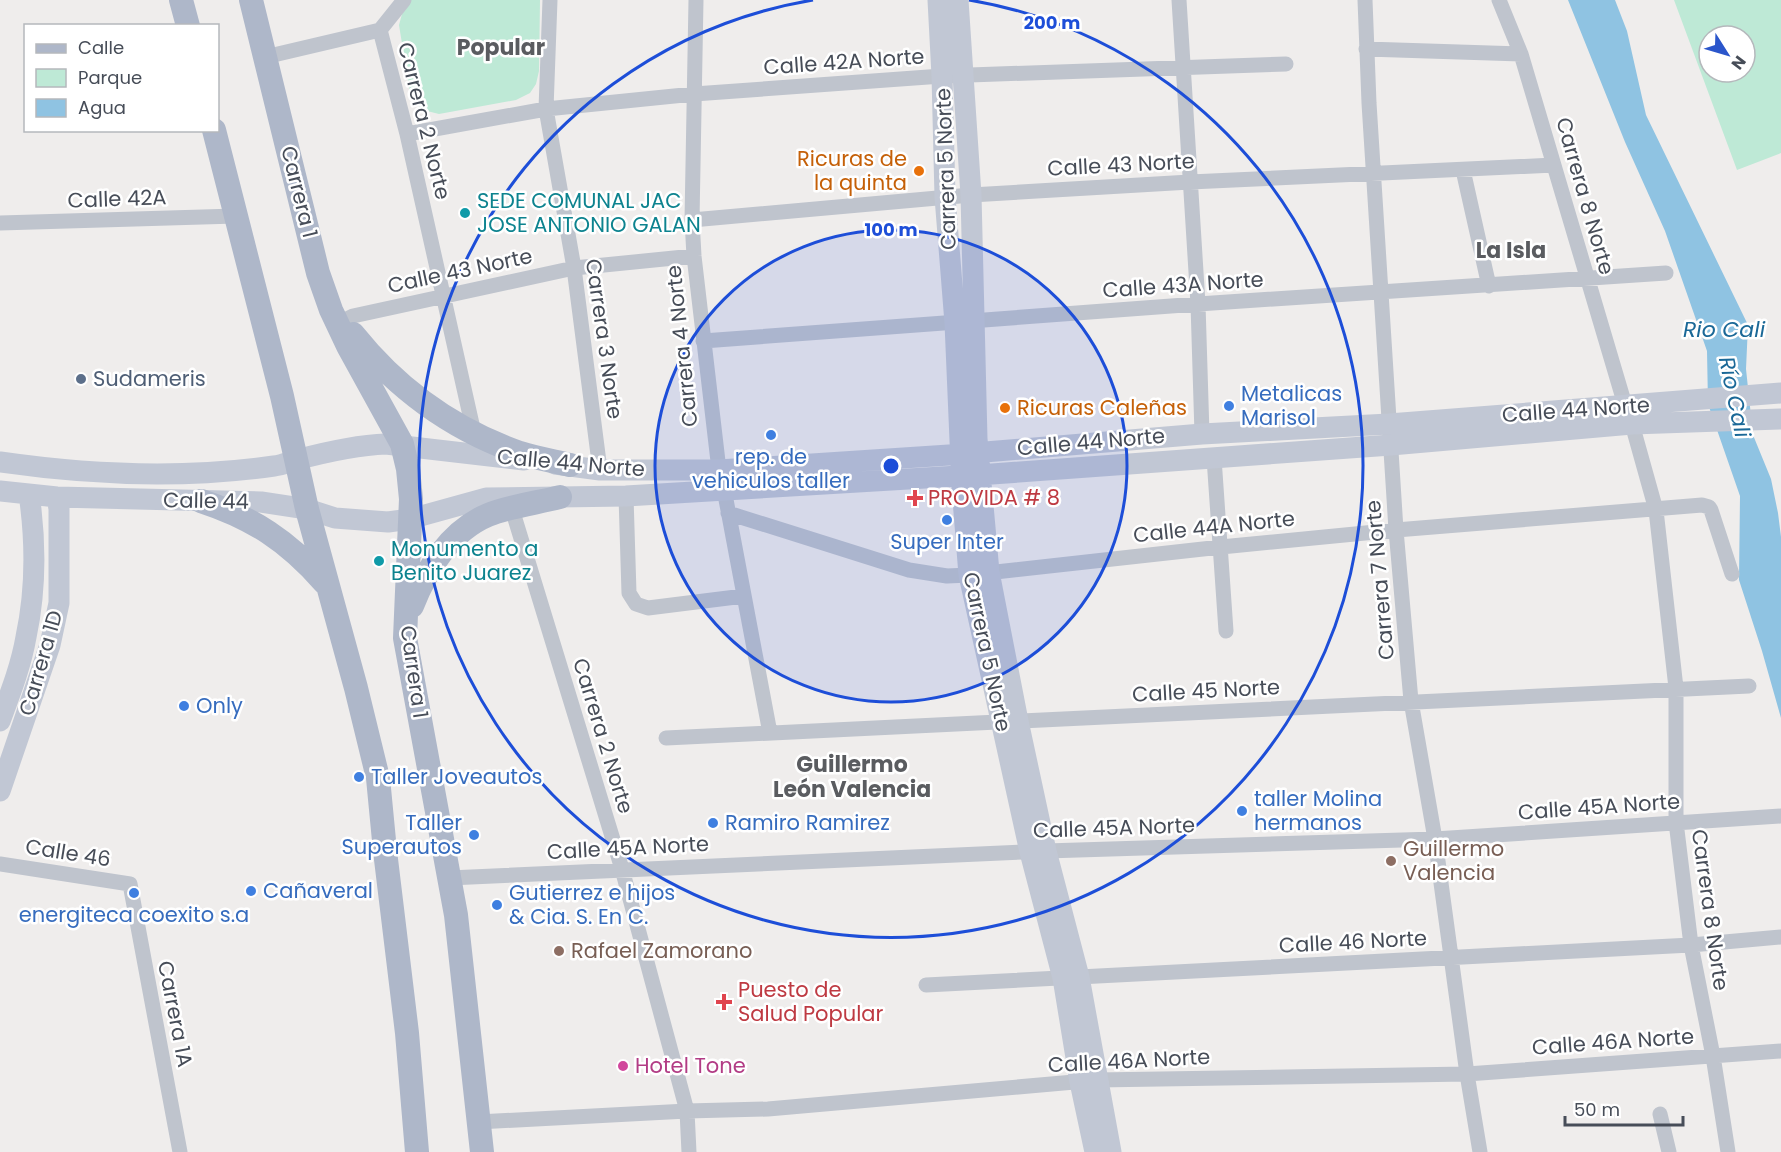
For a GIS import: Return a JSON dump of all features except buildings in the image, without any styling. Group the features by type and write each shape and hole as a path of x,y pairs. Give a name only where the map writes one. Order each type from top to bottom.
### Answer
{"main road":[{"path":"181,0 187,24"},
{"name":"Carrera 1","path":"251,0 318,273 348,346 402,444 410,487 405,638 456,915 482,1152"},
{"name":"Carrera 5 Norte","path":"938,0 971,195 965,323 969,452 979,574 1038,851 1071,977 1089,1081 1095,1152"},
{"name":"Carrera 5 Norte","path":"958,0 945,197 965,323"},
{"path":"215,132 297,460 307,509 354,677 378,778 407,1034 417,1152"},
{"path":"325,293 343,321 368,352 395,380 425,404 474,433 521,453 570,465"},
{"name":"Calle 44 Norte","path":"402,444 600,470 721,480 971,475 1390,445 1629,415 1685,402 1774,394"},
{"name":"Calle 44 Norte","path":"410,519 486,498 626,496 721,480 969,452 1202,434 1629,415 1690,424 1775,419"},
{"name":"Calle 44","path":"0,462 54,470 144,475 275,466 366,444 402,444"},
{"name":"Calle 44","path":"0,491 57,497 261,502 307,509 335,518 388,522 410,519"},
{"name":"Carrera 1D","path":"0,722 26,639 33,602 35,540 29,494"},
{"name":"Carrera 1D","path":"0,791 50,645 59,603 57,497"},
{"path":"405,638 412,605 425,575 459,534 488,515 560,497"},
{"path":"201,501 229,510 280,539 306,561 328,586"},
{"path":"33,602 59,603"},
{"name":"Carrera 5 Norte","path":"1089,1081 1112,1152"}],"street":[{"path":"265,57 380,30 404,0"},
{"name":"Carrera 3 Norte","path":"550,0 546,109 574,268 600,470"},
{"name":"Carrera 4 Norte","path":"696,0 692,220 694,256 721,480 770,733"},
{"path":"1179,0 1198,304 1202,434"},
{"name":"Carrera 7 Norte","path":"1365,0 1390,445 1412,701 1435,839 1480,1152"},
{"name":"Carrera 8 Norte","path":"1499,0 1521,54 1656,510 1676,688 1676,822 1691,945 1713,1056 1728,1152"},
{"name":"Carrera 2 Norte","path":"380,30 407,134 474,433"},
{"path":"1366,49 1521,54"},
{"name":"Calle 42A Norte","path":"407,134 546,109 694,94 952,75 1286,64"},
{"name":"Calle 43 Norte","path":"692,220 971,195 1554,165"},
{"path":"1464,170 1489,286"},
{"name":"Calle 42A","path":"0,224 236,216"},
{"name":"Calle 43 Norte","path":"343,321 354,316 574,268 694,256"},
{"name":"Calle 43A Norte","path":"703,341 1198,304 1665,273"},
{"path":"1214,458 1226,631"},
{"path":"626,496 629,593 636,604 648,608 744,596"},
{"name":"Calle 44A Norte","path":"728,513 909,570 947,576 1221,546 1702,505 1711,510 1732,574"},
{"name":"Carrera 2 Norte","path":"512,509 622,869 687,1111 689,1152"},
{"name":"Calle 45 Norte","path":"666,738 1749,686"},
{"name":"Calle 45A Norte","path":"449,878 1038,851 1435,839 1781,816"},
{"name":"Calle 46","path":"0,864 130,884"},
{"name":"Carrera 1A","path":"130,884 180,1152"},
{"name":"Calle 46 Norte","path":"926,985 1691,945 1781,937"},
{"name":"Calle 46A Norte","path":"478,1122 687,1111 768,1110 1089,1081 1467,1074 1781,1051"},
{"path":"1660,1114 1669,1152"}],"green space":[{"path":"411,0 540,0 539,71 536,84 530,93 516,100 439,114 423,110 410,93 399,25 402,14"},
{"path":"1674,0 1781,0 1781,153 1737,170 1705,84 1757,84 1757,24 1697,24 1697,62"}],"water":[{"name":"Rio Cali","path":"1568,0 1615,0 1627,31 1646,115 1748,325 1746,369 1753,435 1771,479 1781,537 1781,718 1739,580 1740,496 1708,404 1707,351 1665,231 1625,142"}],"place":[{"name":"Ricuras de la quinta","path":"919,171"},
{"name":"SEDE COMUNAL JAC JOSE ANTONIO GALAN","path":"465,213"},
{"name":"Sudameris","path":"81,379"},
{"name":"Metalicas Marisol","path":"1229,406"},
{"name":"Ricuras Caleñas","path":"1005,408"},
{"name":"rep. de vehiculos taller","path":"771,435"},
{"name":"PROVIDA # 8","path":"915,498"},
{"name":"Super Inter","path":"947,520"},
{"name":"Monumento a Benito Juarez","path":"379,561"},
{"name":"Only","path":"184,706"},
{"name":"Taller Joveautos","path":"359,777"},
{"name":"taller Molina hermanos","path":"1242,811"},
{"name":"Ramiro Ramirez","path":"713,823"},
{"name":"Taller Superautos","path":"474,835"},
{"name":"Guillermo Valencia","path":"1391,861"},
{"name":"Cañaveral","path":"251,891"},
{"name":"energiteca coexito s.a","path":"134,893"},
{"name":"Gutierrez e hijos & Cia. S. En C.","path":"497,905"},
{"name":"Rafael Zamorano","path":"559,951"},
{"name":"Puesto de Salud Popular","path":"724,1002"},
{"name":"Hotel Tone","path":"623,1066"}],"district":[{"name":"Popular","path":"501,47"},
{"name":"La Isla","path":"1511,250"},
{"name":"Guillermo León Valencia","path":"852,776"}],"water label":[{"name":"Río Cali","path":"1735,397"}]}
